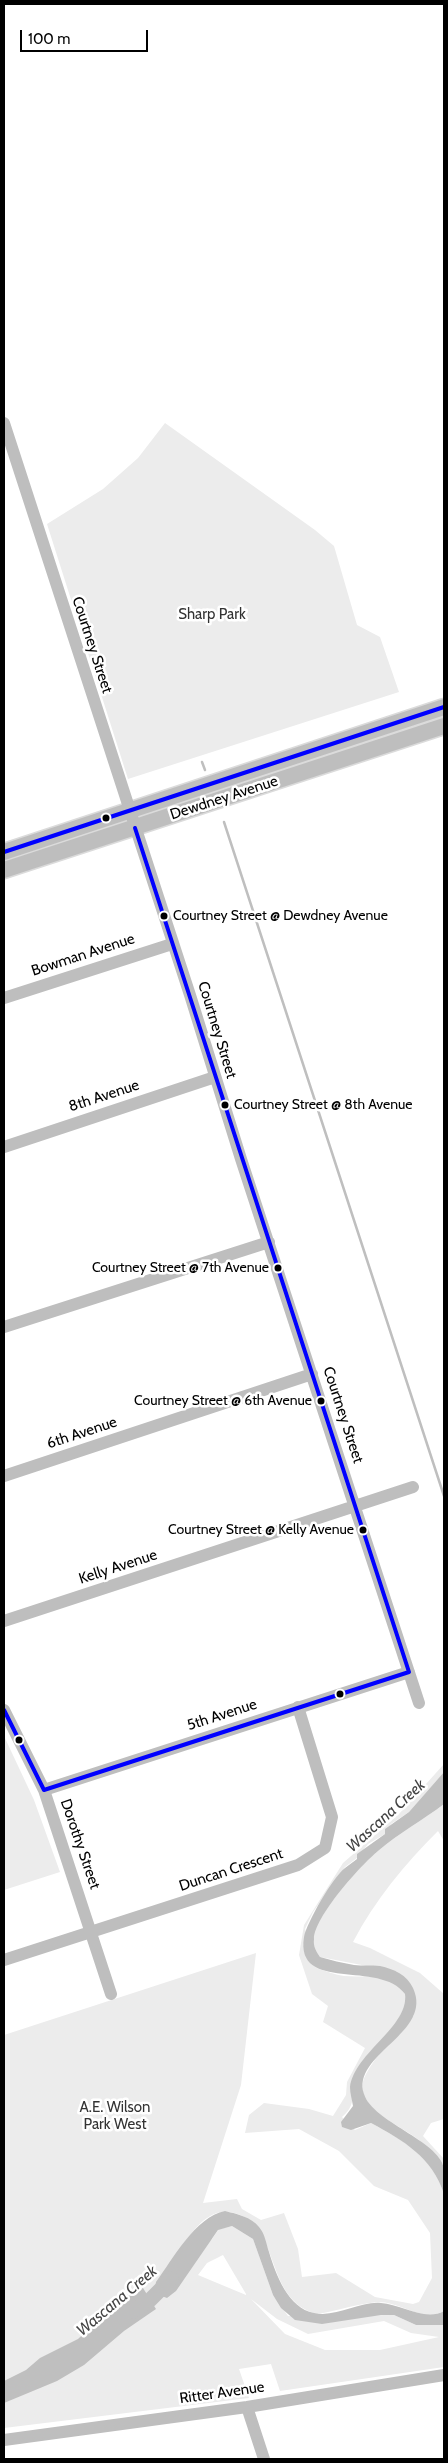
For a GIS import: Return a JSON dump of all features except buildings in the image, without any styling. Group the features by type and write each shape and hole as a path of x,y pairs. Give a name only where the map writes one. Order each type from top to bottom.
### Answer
{"main road":[{"name":"Dewdney Avenue","path":"4,852 444,707"},
{"name":"Dewdney Avenue","path":"4,870 444,726"}],"street":[{"name":"Courtney Street","path":"4,423 419,1703"},
{"name":"Bowman Avenue","path":"4,998 172,944"},
{"name":"8th Avenue","path":"4,1147 215,1077"},
{"path":"4,1327 269,1242"},
{"name":"6th Avenue","path":"4,1476 312,1374"},
{"name":"Kelly Avenue","path":"4,1621 413,1487"},
{"name":"5th Avenue","path":"44,1790 409,1672"},
{"name":"Duncan Crescent","path":"4,1960 298,1866 325,1848 332,1817 298,1707"},
{"name":"Dorothy Street","path":"4,1710 44,1790 111,1994"},
{"name":"Ritter Avenue","path":"4,2440 247,2407 444,2375"},
{"path":"247,2407 264,2459"}],"green space":[{"name":"Sharp Park","path":"165,423 315,530 334,546 357,625 380,637 399,692 128,779 47,524 103,489 138,458"},
{"path":"4,1736 34,1800 60,1872 4,1890"},
{"name":"A.E. Wilson Park West","path":"444,1764 444,1772 409,1812 391,1824 385,1834 368,1844 357,1858 345,1867 313,1912 305,1929 317,1968 334,1974 384,1979 392,1982 405,1994 401,2015 358,2068 355,2074 353,2100 351,2106 342,2117 355,2130 371,2123 395,2136 424,2160 439,2181 444,2194 444,2311 428,2315 379,2302 317,2314 300,2306 288,2294 260,2232 249,2220 234,2213 223,2212 205,2219 197,2226 172,2261 212,2239 219,2229 232,2226 253,2239 273,2295 288,2316 394,2315 416,2325 444,2325 444,2367 280,2391 271,2364 239,2369 249,2398 4,2428 4,2035 256,1953 241,2085 203,2203 237,2199 242,2209 261,2220 284,2213 298,2249 302,2277 336,2273 375,2297 413,2304 419,2302 432,2278 430,2233 408,2200 374,2186 339,2151 299,2129 245,2133 249,2115 264,2103 309,2109 333,2116 346,2095 347,2082 365,2048 323,2022 328,2006 312,1994 299,1955 304,1925 343,1863 399,1814","holes":["223,2255 246,2294 246,2295 198,2275 207,2263","251,2299 277,2319 308,2334 384,2321 411,2333 439,2337 380,2350 325,2350 285,2334"]},
{"path":"444,1804 444,1841 438,1831 413,1857 381,1897 353,1942 370,1948 420,1973 444,1994 444,2119 431,2123 423,2136 444,2159 444,2167 434,2153 421,2142 376,2110 364,2094 363,2084 371,2066 414,2015 398,1972 320,1957 313,1939 315,1929 330,1905 370,1858 386,1844"}],"shaded area":[{"path":"444,1772 444,1804 386,1844 370,1858 330,1905 316,1929 314,1942 320,1957 354,1965 380,1966 390,1969 404,1976 413,1988 416,2004 412,2018 403,2031 369,2067 363,2080 364,2094 379,2113 430,2149 439,2158 445,2171 444,2194 439,2181 424,2160 395,2136 371,2123 351,2130 342,2127 341,2122 353,2106 350,2087 354,2074 361,2062 399,2018 404,2006 405,1994 393,1984 377,1978 325,1971 312,1965 305,1954 304,1937 321,1900 334,1880 357,1859 357,1854 385,1834 385,1829 409,1812"},
{"path":"225,2211 248,2218 259,2227 264,2236 279,2280 290,2298 305,2310 322,2314 339,2312 365,2304 381,2303 421,2314 437,2314 444,2311 444,2325 416,2325 394,2315 381,2315 322,2324 295,2320 281,2308 273,2295 253,2239 232,2226 218,2230 176,2291 167,2298 159,2295 155,2290 156,2282 177,2251 204,2221"},
{"path":"143,2288 156,2309 124,2331 84,2365 57,2381 4,2403 4,2381 26,2370 40,2358 78,2339 118,2301"}],"waterway":[{"path":"202,762 205,770"},
{"path":"224,822 444,1496"},
{"name":"Wascana Creek","path":"133,2311 150,2300 171,2279"}],"transit line":[{"path":"4,852 444,707"},
{"path":"4,1710 44,1790 409,1672 135,828"}],"place":[{"name":"Courtney Street @ Dewdney Avenue","path":"164,916"},
{"name":"Courtney Street @ 8th Avenue","path":"225,1105"},
{"name":"Courtney Street @ 7th Avenue","path":"278,1268"},
{"name":"Courtney Street @ 6th Avenue","path":"321,1401"},
{"name":"Courtney Street @ Kelly Avenue","path":"363,1530"}]}
